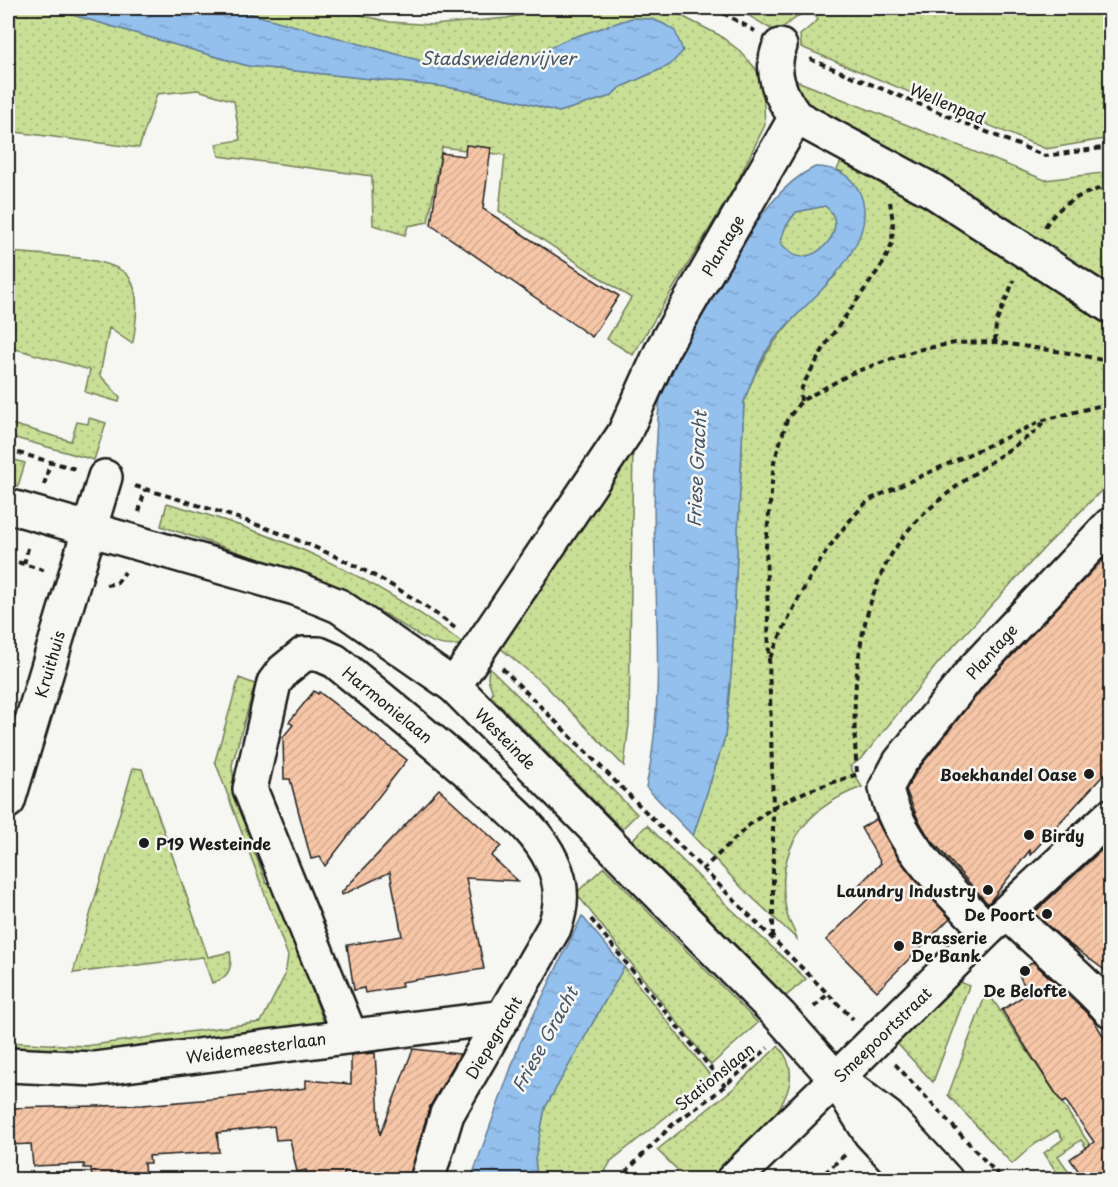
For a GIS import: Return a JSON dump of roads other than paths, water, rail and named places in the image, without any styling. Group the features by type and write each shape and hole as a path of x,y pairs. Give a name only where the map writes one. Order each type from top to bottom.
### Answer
{"street":[{"path":"780,46 774,59 776,73 787,105 796,117 933,191 1110,306"},
{"name":"Plantage","path":"454,686 624,434 663,348 796,117"},
{"path":"90,528 105,477"},
{"name":"Westeinde","path":"8,506 295,588 339,606 454,686 791,1028 836,1079"},
{"name":"Plantage","path":"997,921 928,869 889,801 886,788 900,762 975,668 1110,525"},
{"name":"Kruithuis","path":"8,801 15,752 90,528"},
{"name":"Harmonielaan","path":"350,1035 250,789 274,683 283,671 304,654 319,654 335,661 437,744 518,816 538,839 552,861 559,880 561,896"},
{"name":"Smeepoortstraat","path":"734,1179 997,921 1110,816"},
{"name":"Diepegracht","path":"427,1179 447,1114 554,928 560,913 561,896"},
{"path":"997,921 1032,938 1088,984 1110,1010"},
{"name":"Weidemeesterlaan","path":"8,1065 94,1069 504,1017"},
{"path":"836,1079 870,1133 914,1179"},
{"path":"836,1079 888,1117 946,1179"}],"water":[{"path":"49,8 230,8 425,62 472,68 529,57 568,39 632,18 651,19 675,31 683,51 670,65 619,88 611,96 559,112 519,101 447,87 248,66"},
{"name":"Friese Gracht","path":"815,167 822,167 834,169 850,178 858,189 864,209 862,230 853,250 840,269 777,336 766,351 744,402 732,662 725,737 693,836 646,787 657,704 654,493 661,392 681,340 749,234 778,195 801,175","holes":["825,206 832,214 835,223 834,232 823,248 805,256 796,256 781,244 784,231 796,212"]},
{"name":"Friese Gracht","path":"582,916 624,967 545,1108 535,1159 537,1179 471,1179 520,1043"}],"place":[{"name":"Boekhandel Oase","path":"1089,774"},
{"name":"Birdy","path":"1029,835"},
{"name":"P19 Westeinde","path":"144,843"},
{"name":"Laundry Industry","path":"988,890"},
{"name":"De Poort","path":"1047,914"},
{"name":"Brasserie De Bank","path":"899,946"},
{"name":"De Belofte","path":"1025,971"}],"water label":[{"name":"Stadsweidenvijver","path":"498,57"}]}
